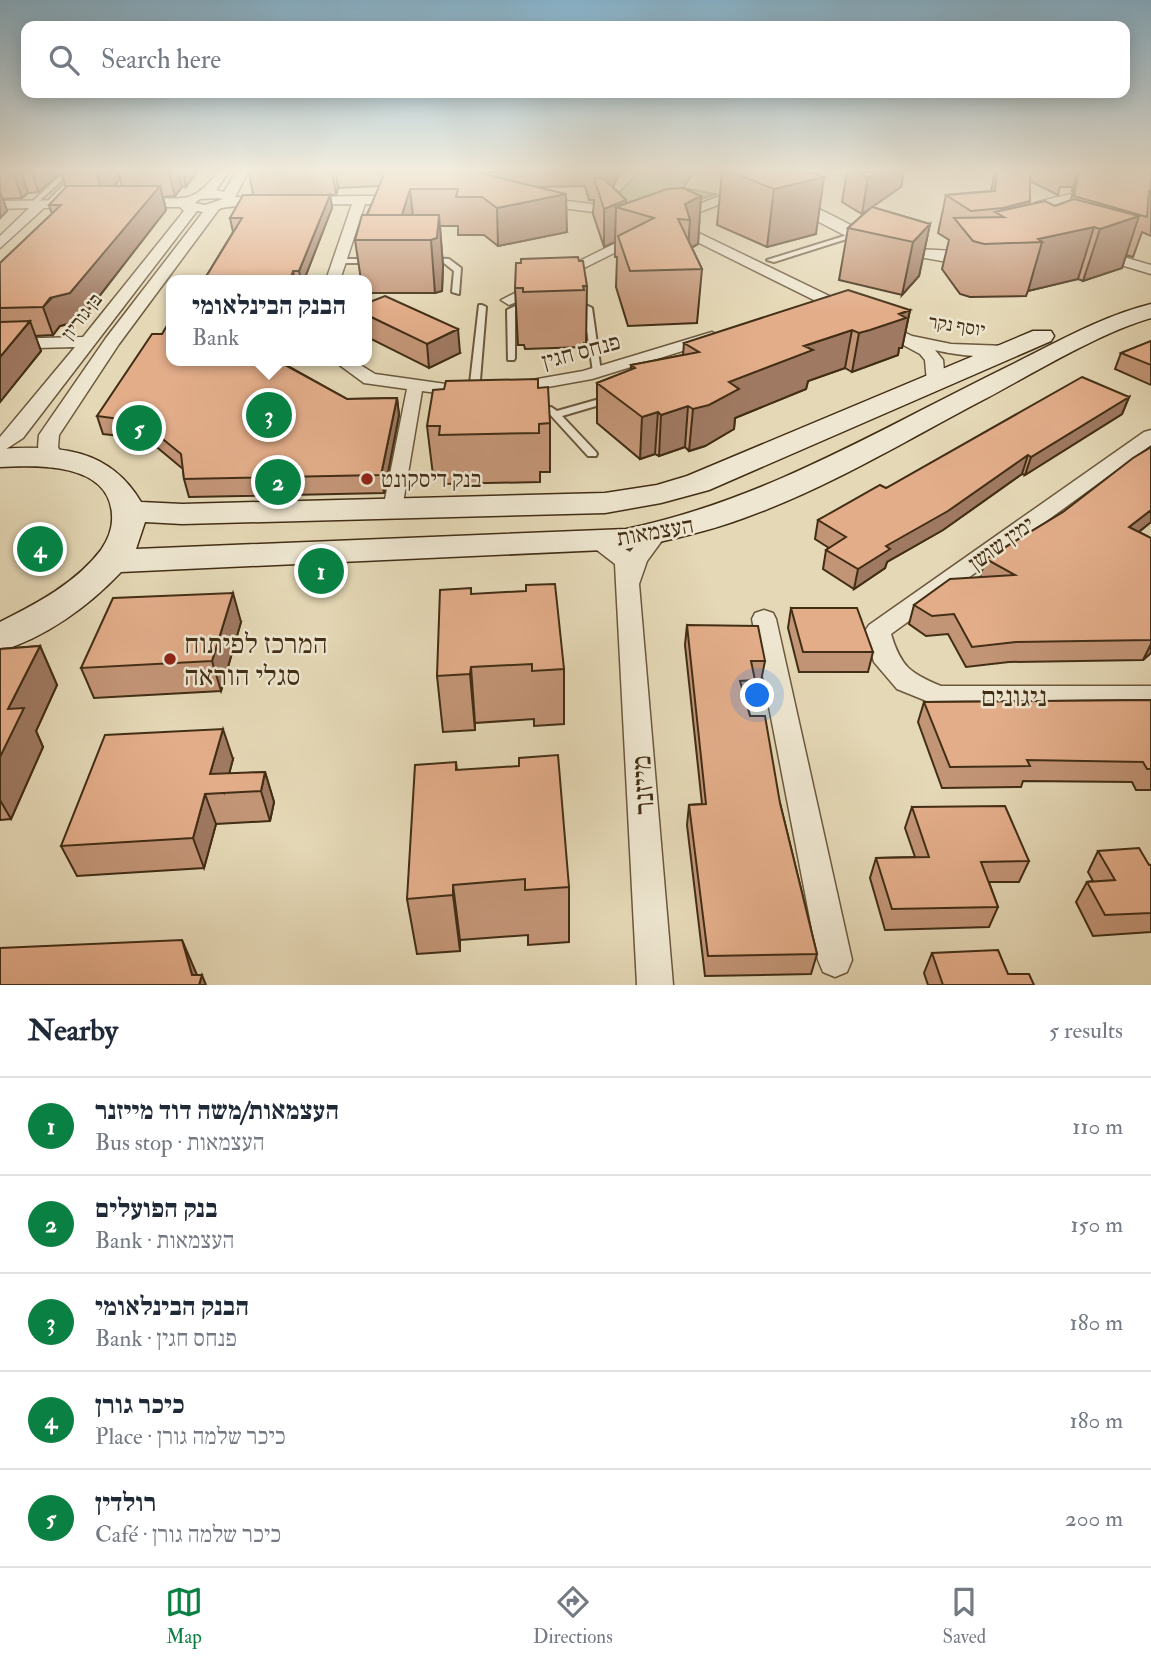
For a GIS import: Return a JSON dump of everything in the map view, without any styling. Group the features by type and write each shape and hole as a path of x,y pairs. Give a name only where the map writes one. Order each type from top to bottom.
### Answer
{"main road":[{"name":"העצמאות","path":"130,511 182,514 605,503 661,494 754,460 1112,305 1151,296"},
{"name":"העצמאות","path":"111,561 595,540 655,535 724,517 829,468 996,380 1151,311"},
{"path":"0,457 53,457 92,467 119,485 130,511 128,527 111,561 81,591 38,620 0,638"}],"street":[{"path":"0,244 27,218"},
{"name":"בן גוריון","path":"0,447 16,434 185,218"},
{"name":"בן גוריון","path":"53,457 48,447 50,435 197,218"},
{"path":"335,275 354,218"},
{"name":"יוסף נקר","path":"671,218 665,220 926,350 934,360 936,382"},
{"path":"825,218 854,235 929,256 990,254"},
{"path":"1034,218 1039,239"},
{"path":"509,300 651,232"},
{"path":"1081,248 1151,270"},
{"path":"803,310 829,302"},
{"name":"פנחס חגין","path":"350,366 370,379 459,393 529,388 597,372 726,333"},
{"name":"יוסף נקר","path":"902,336 951,349 1007,351"},
{"path":"0,344 86,342"},
{"path":"397,499 414,393"},
{"name":"ימין שושן","path":"887,662 878,631 1151,436"},
{"name":"מייזנר","path":"629,584 636,561 655,535"},
{"name":"מייזנר","path":"595,540 626,561 655,985"},
{"path":"765,619 835,960"},
{"name":"ניגונים","path":"887,662 906,682 939,696 1151,696"}],"lane":[{"path":"771,260 854,235"},
{"path":"420,260 446,261 454,266 458,270 456,292"},
{"path":"340,261 380,261"},
{"path":"562,302 583,303 588,308 597,372"},
{"path":"511,358 511,310 525,303 537,303"},
{"path":"474,392 482,307"},
{"path":"529,388 592,454"},
{"path":"555,415 627,394"}],"building":[{"path":"47,218 133,218 70,293 50,298 43,307 0,308 0,263"},
{"path":"230,218 321,218 299,271 293,271 292,275 207,275 242,218"},
{"path":"361,218 439,218 437,238 431,240 355,240"},
{"path":"654,218 689,218 690,220 678,219 702,269 630,271 618,236"},
{"path":"859,218 909,218 930,224 913,242 848,228"},
{"path":"954,218 1133,218 1100,229 1094,227 1038,239 1042,242 984,244 973,241"},
{"path":"578,257 579,261 583,261 587,286 583,286 584,290 523,292 523,288 515,288 516,263 521,263 521,259"},
{"path":"848,290 910,310 899,314 906,318 859,333 852,330 804,346 813,350 729,382 739,389 709,405 693,409 688,406 661,415 658,412 642,417 597,383 635,368 631,365 699,352 684,343"},
{"path":"385,296 458,329 427,344 372,317 372,301"},
{"path":"30,321 0,357 0,322"},
{"path":"166,327 166,366 287,366 347,399 397,398 381,475 184,479 181,454 142,422 97,416 152,334 162,334"},
{"path":"1151,341 1151,365 1121,353"},
{"path":"1082,377 1129,397 1031,457 1028,455 948,511 886,546 890,549 858,569 826,550 846,537 818,520 880,485 886,488"},
{"path":"538,379 538,388 548,387 550,423 539,424 539,433 439,435 440,426 427,426 433,390 444,389 446,381"},
{"path":"1151,447 1151,510 1129,527 1151,538 1151,640 1016,642 972,647 954,614 932,616 914,605 950,579 1015,575 986,559 1063,512"},
{"path":"555,584 564,669 532,671 532,664 471,667 470,674 437,676 440,590 471,588 471,594 526,591 526,585"},
{"path":"233,593 212,661 81,668 113,598"},
{"path":"791,608 857,608 873,652 803,652"},
{"path":"687,625 758,626 765,661 751,661 755,680 740,681 750,716 765,716 780,803 817,954 708,956 689,805 706,804"},
{"path":"40,646 8,709 24,708 0,757 0,649"},
{"path":"1151,700 1151,769 1147,769 1143,762 1027,760 1030,766 950,767 924,702"},
{"path":"223,729 210,774 265,772 261,791 205,794 193,838 61,846 105,735"},
{"path":"558,755 569,887 525,890 525,879 453,885 453,895 407,899 415,765 456,762 456,770 519,766 519,758"},
{"path":"1005,806 1029,861 981,862 998,907 892,909 876,858 929,857 912,807"},
{"path":"1139,848 1151,865 1151,913 1105,915 1087,882 1115,880 1098,851"},
{"path":"182,940 192,975 202,975 199,985 0,985 0,948"},
{"path":"998,950 1008,974 1029,974 1034,985 943,985 932,953"}],"place":[{"name":"הבנק הבינלאומי","path":"269,415"},
{"name":"רולדין","path":"139,428"},
{"name":"בנק דיסקונט","path":"367,479"},
{"name":"בנק הפועלים","path":"278,482"},
{"name":"כיכר גורן","path":"40,549"},
{"name":"העצמאות/משה דוד מייזנר","path":"321,571"},
{"name":"המרכז לפיתוח סגלי הוראה","path":"170,659"}]}
